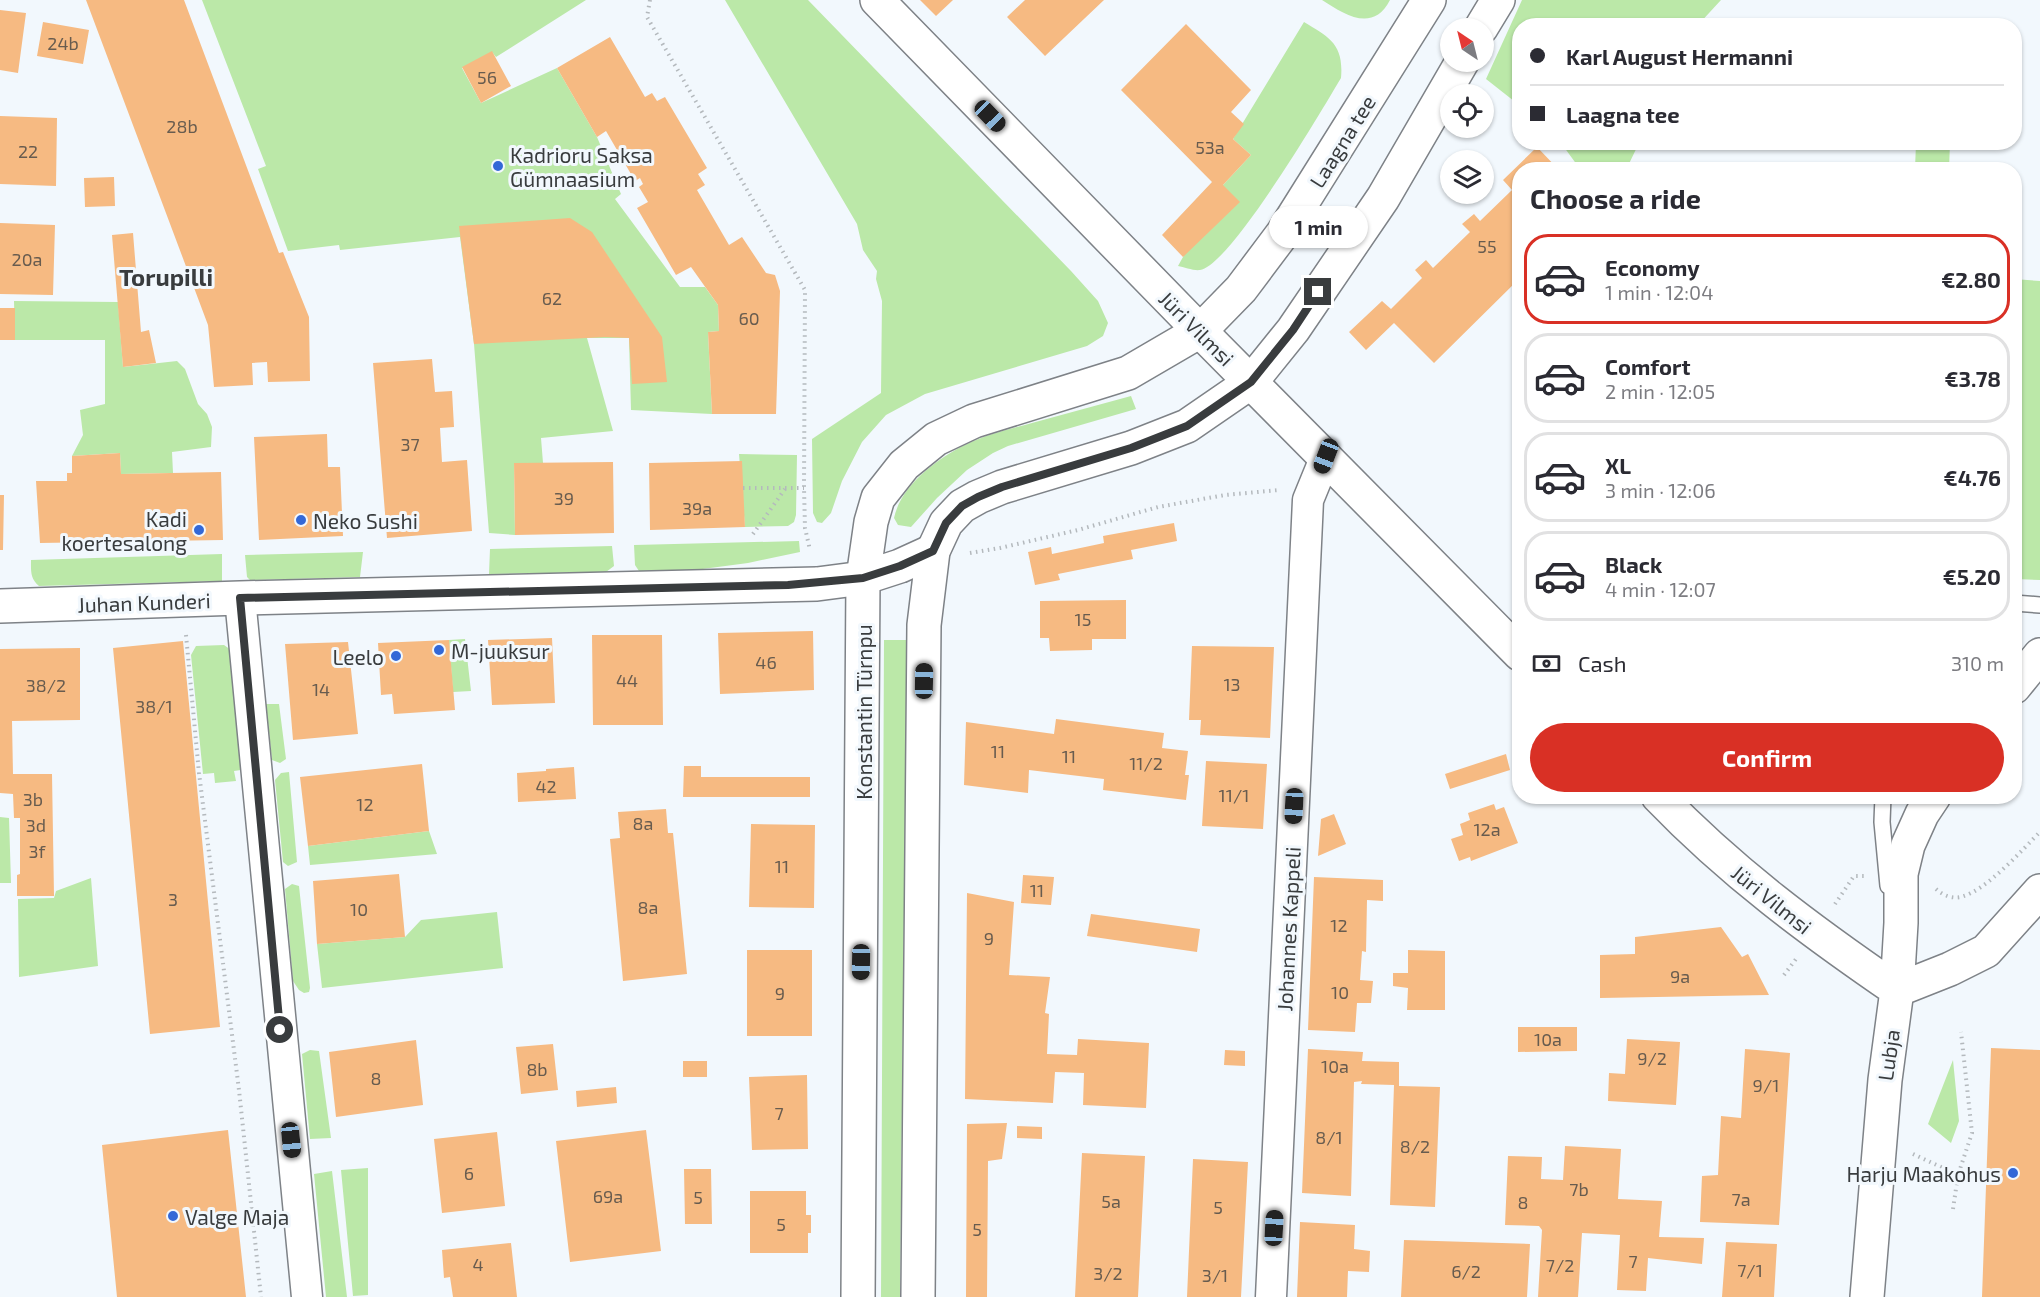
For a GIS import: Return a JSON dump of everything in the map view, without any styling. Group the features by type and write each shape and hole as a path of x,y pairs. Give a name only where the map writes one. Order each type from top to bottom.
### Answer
{"main road":[{"name":"Jüri Vilmsi","path":"877,0 1512,646"},
{"name":"Laagna tee","path":"1200,331 1241,290 1283,233 1429,0"},
{"path":"1487,18 1498,0"},
{"path":"918,1297 924,625 946,553 946,523 962,506 1002,487 1131,448 1187,426 1251,382 1293,330 1383,198 1456,72"},
{"name":"Konstantin Türnpu","path":"858,1297 863,578 871,522 878,498 904,465 936,438 974,421 1128,373 1200,331"},
{"name":"Juhan Kunderi","path":"0,606 817,584 863,578 946,553"},
{"path":"2022,677 2040,655"},
{"name":"Jüri Vilmsi","path":"1666,804 1693,833 1733,868 1815,934 1897,990"},
{"name":"Lubja","path":"1867,1297 1884,1080 1897,990 1901,923 1900,874 1908,845 1929,804"},
{"path":"1897,990 1950,969 1986,951 2040,891"}],"street":[{"name":"Johannes Kappeli","path":"1271,1297 1308,500 1326,456"},
{"path":"240,598 307,1297"}],"lane":[{"path":"2022,604 2040,605"},
{"path":"1883,804 1882,822 1897,990"}],"path":[{"path":"650,0 647,17 805,290 805,528 817,584"},
{"path":"743,488 804,488"},
{"path":"753,534 785,488"},
{"path":"946,553 1000,548 1078,530 1158,507 1225,495 1280,489"},
{"path":"186,635 199,773 239,1090 261,1297"},
{"path":"1953,1209 1958,1175 1972,1133 1961,1032"},
{"path":"1913,1154 1958,1175"}],"green space":[{"path":"202,0 586,0 496,57 492,52 462,68 481,103 557,68 597,137 621,194 615,199 680,287 705,287 718,305 719,331 708,332 712,414 631,410 629,338 587,338 613,431 541,438 543,463 514,464 515,535 489,533 474,344 460,237 340,250 339,245 288,251 258,169 266,166"},
{"path":"725,0 808,0 1071,271 1098,301 1108,323 1103,336 1087,346 925,394 886,415 862,442 842,481 831,513 822,523 817,522 813,513 812,439 881,393 882,301 876,279 877,271 863,250 857,224"},
{"path":"1322,0 1390,0 1375,16 1358,18"},
{"path":"1522,0 1721,0 1704,18 1514,18"},
{"path":"1304,22 1321,32 1337,49 1340,57 1341,78 1275,184 1232,243 1214,262 1200,270 1178,266 1223,185 1251,155 1233,139"},
{"path":"1512,22 1512,99 1486,79 1489,72 1494,72 1494,61"},
{"path":"1566,150 1636,150 1630,162 1575,162"},
{"path":"1916,150 1950,150 1949,162 1915,162"},
{"path":"2022,280 2040,281 2040,580 2022,579"},
{"path":"14,301 118,302 123,367 177,361 185,369 198,404 207,414 212,427 211,447 172,452 173,473 121,474 120,453 72,456 83,435 80,410 105,404 105,340 15,340"},
{"path":"1131,396 1136,409 1008,446 993,453 967,470 911,527 898,525 894,518 904,494 922,474 944,457 967,444 999,432"},
{"path":"739,454 797,455 794,522 788,526 745,527"},
{"path":"799,541 800,552 748,563 695,570 639,571 635,565 634,545"},
{"path":"612,546 614,566 606,572 489,574 490,549"},
{"path":"363,552 360,577 250,580 247,577 245,555"},
{"path":"222,554 222,581 39,586 31,571 31,560"},
{"path":"465,639 471,691 453,692 449,640"},
{"path":"884,640 907,640 900,1297 881,1297"},
{"path":"224,645 231,650 241,770 234,771 236,781 215,783 214,773 203,774 191,655 196,646"},
{"path":"266,704 279,704 286,759 280,763 272,760"},
{"path":"289,772 297,862 288,866 283,862 275,780 281,773"},
{"path":"0,817 9,818 11,883 0,883"},
{"path":"429,831 437,854 310,865 308,846"},
{"path":"91,878 98,966 19,977 18,899 54,898 56,891"},
{"path":"292,884 299,886 310,988 309,992 304,993 293,981 285,889"},
{"path":"497,912 503,968 322,988 317,944 405,937 421,920"},
{"path":"310,1050 319,1051 331,1138 310,1139 302,1054"},
{"path":"1953,1060 1959,1121 1951,1143 1928,1124"},
{"path":"368,1168 368,1295 353,1296 341,1170"},
{"path":"332,1171 347,1297 326,1297 314,1174"}],"building":[{"path":"86,0 184,0 279,253 283,252 309,317 310,381 268,382 267,362 252,363 253,385 214,387 208,325"},
{"path":"920,0 953,0 936,16"},
{"path":"1025,0 1104,0 1045,56 1007,17"},
{"path":"0,10 26,13 18,73 0,70"},
{"path":"43,22 89,30 83,64 37,56"},
{"path":"1186,24 1251,90 1231,112 1244,124 1233,139 1251,155 1223,185 1240,202 1183,257 1162,235 1212,182 1121,90"},
{"path":"610,37 645,97 652,93 657,101 665,97 707,168 698,174 705,185 697,190 729,245 742,237 766,273 775,275 780,291 776,414 712,414 708,332 719,331 718,305 691,267 676,275 637,208 648,202 639,187 643,184 640,178 635,181 606,131 597,137 557,68"},
{"path":"492,51 511,86 481,103 462,67"},
{"path":"0,116 57,118 56,186 0,184"},
{"path":"1534,150 1540,150 1551,162 1522,162"},
{"path":"1512,171 1512,190 1503,180"},
{"path":"114,177 115,206 85,207 84,178"},
{"path":"1512,190 1512,286 1434,363 1394,323 1366,350 1349,332 1382,301 1391,309 1422,278 1415,270 1426,260 1433,268 1470,232 1462,224 1474,214 1480,221"},
{"path":"570,218 592,232 662,337 667,382 632,384 629,338 605,337 474,344 459,226"},
{"path":"0,223 55,225 53,295 0,294"},
{"path":"133,233 141,332 149,330 156,363 123,367 112,235"},
{"path":"0,308 15,308 15,340 0,340"},
{"path":"432,359 435,392 452,391 454,427 440,428 442,462 467,460 472,531 387,538 373,363"},
{"path":"327,434 328,467 340,467 343,536 259,540 254,437"},
{"path":"120,453 121,474 221,472 223,540 40,543 36,481 67,481 67,473 72,473 72,456"},
{"path":"742,461 745,527 650,530 649,463"},
{"path":"613,462 614,533 515,535 514,463"},
{"path":"0,495 4,495 3,550 0,550"},
{"path":"1174,523 1177,541 1131,550 1133,559 1058,574 1060,580 1035,585 1028,552 1051,547 1052,554 1104,543 1103,536"},
{"path":"1126,600 1126,639 1092,639 1092,650 1050,651 1049,638 1040,638 1040,601"},
{"path":"813,631 814,690 720,694 718,633"},
{"path":"592,635 662,635 663,725 593,725"},
{"path":"552,638 555,703 492,705 488,640"},
{"path":"449,640 455,710 394,714 392,694 381,695 378,643"},
{"path":"183,641 220,1027 150,1034 113,648"},
{"path":"348,642 358,734 293,740 285,644"},
{"path":"1192,646 1274,647 1270,738 1200,735 1201,720 1189,720"},
{"path":"80,648 80,720 12,721 13,774 52,774 54,896 17,896 17,875 20,874 20,818 14,818 13,794 0,793 0,649"},
{"path":"1056,719 1164,733 1162,748 1188,751 1185,775 1189,775 1186,800 1103,790 1104,779 1029,770 1028,793 964,785 966,722 1054,734"},
{"path":"1506,754 1510,770 1450,789 1445,774"},
{"path":"1206,761 1267,764 1263,829 1202,826"},
{"path":"422,764 429,831 308,846 300,777"},
{"path":"684,766 701,766 701,777 810,777 810,797 683,797"},
{"path":"574,767 576,799 518,802 517,773"},
{"path":"1494,804 1496,810 1504,807 1518,843 1471,861 1470,857 1459,861 1451,839 1463,835 1460,824 1470,820 1468,813"},
{"path":"666,809 668,833 673,833 687,974 623,981 610,839 620,838 618,812"},
{"path":"1334,814 1346,844 1318,856 1321,819"},
{"path":"751,824 815,825 814,908 749,907"},
{"path":"399,874 405,937 317,944 313,881"},
{"path":"1023,875 1054,877 1051,905 1021,903"},
{"path":"1314,877 1383,880 1383,901 1367,900 1366,952 1362,951 1360,980 1373,981 1371,1003 1357,1003 1355,1032 1308,1030"},
{"path":"967,893 1014,902 1009,975 1050,977 1045,1013 1049,1014 1047,1054 1077,1055 1078,1039 1149,1043 1146,1108 1083,1105 1084,1073 1055,1072 1053,1103 965,1099"},
{"path":"1091,914 1200,929 1197,952 1087,936"},
{"path":"1721,927 1742,957 1748,954 1769,995 1600,998 1600,955 1635,954 1635,937"},
{"path":"747,950 812,950 812,1036 747,1036"},
{"path":"1408,950 1445,951 1445,1010 1407,1010 1408,988 1393,986 1393,973 1408,973"},
{"path":"1518,1027 1577,1027 1577,1051 1518,1052"},
{"path":"1627,1039 1680,1042 1676,1105 1608,1101 1609,1073 1625,1074"},
{"path":"416,1040 423,1105 336,1117 329,1052"},
{"path":"553,1044 558,1090 521,1094 516,1047"},
{"name":"Harju Maakohus","path":"1991,1048 2040,1050 2040,1297 1982,1297"},
{"path":"1308,1049 1363,1052 1362,1061 1399,1062 1399,1086 1440,1087 1435,1207 1390,1205 1394,1085 1361,1084 1362,1081 1354,1082 1351,1196 1302,1193"},
{"path":"1745,1049 1790,1053 1779,1225 1700,1222 1702,1176 1718,1175 1721,1116 1741,1118"},
{"path":"1225,1050 1245,1051 1245,1066 1224,1065"},
{"path":"683,1061 707,1061 707,1077 683,1077"},
{"path":"807,1075 808,1149 752,1150 749,1077"},
{"path":"616,1087 617,1103 577,1107 576,1091"},
{"path":"1007,1123 1002,1159 988,1161 987,1297 966,1297 967,1124"},
{"path":"1017,1126 1042,1127 1042,1139 1017,1138"},
{"name":"Valge Maja","path":"228,1130 246,1297 117,1297 102,1145"},
{"path":"646,1130 661,1251 570,1262 556,1141"},
{"path":"497,1132 505,1206 442,1213 434,1139"},
{"path":"1565,1146 1621,1149 1618,1199 1662,1201 1659,1237 1704,1238 1702,1264 1648,1258 1646,1291 1617,1290 1620,1235 1582,1233 1578,1297 1538,1297 1542,1230 1539,1226 1505,1225 1508,1156 1542,1157 1541,1179 1563,1180"},
{"path":"1082,1153 1145,1156 1138,1297 1075,1297"},
{"path":"1193,1159 1248,1162 1241,1297 1187,1297"},
{"path":"684,1169 711,1169 712,1224 685,1224"},
{"path":"750,1191 806,1191 806,1215 811,1215 808,1253 750,1253"},
{"path":"1300,1222 1355,1225 1354,1249 1370,1251 1369,1272 1348,1271 1347,1297 1297,1297"},
{"path":"1404,1240 1530,1244 1527,1297 1401,1297"},
{"path":"1726,1242 1777,1244 1774,1297 1722,1297"},
{"path":"511,1243 517,1297 453,1297 450,1277 444,1278 442,1250"}],"place":[{"name":"Kadrioru Saksa Gümnaasium","path":"498,166"},
{"name":"Neko Sushi","path":"301,520"},
{"name":"Kadi koertesalong","path":"199,530"},
{"name":"M-juuksur","path":"439,650"},
{"name":"Leelo","path":"396,656"},
{"name":"Harju Maakohus","path":"2013,1173"},
{"name":"Valge Maja","path":"173,1216"}],"district":[{"name":"Torupilli","path":"166,276"}],"route":[{"path":"280,1030 240,598 788,585 863,578 900,566 933,551 946,523 962,506 978,497 1002,487 1131,448 1187,426 1251,382 1293,330 1318,292"}]}
